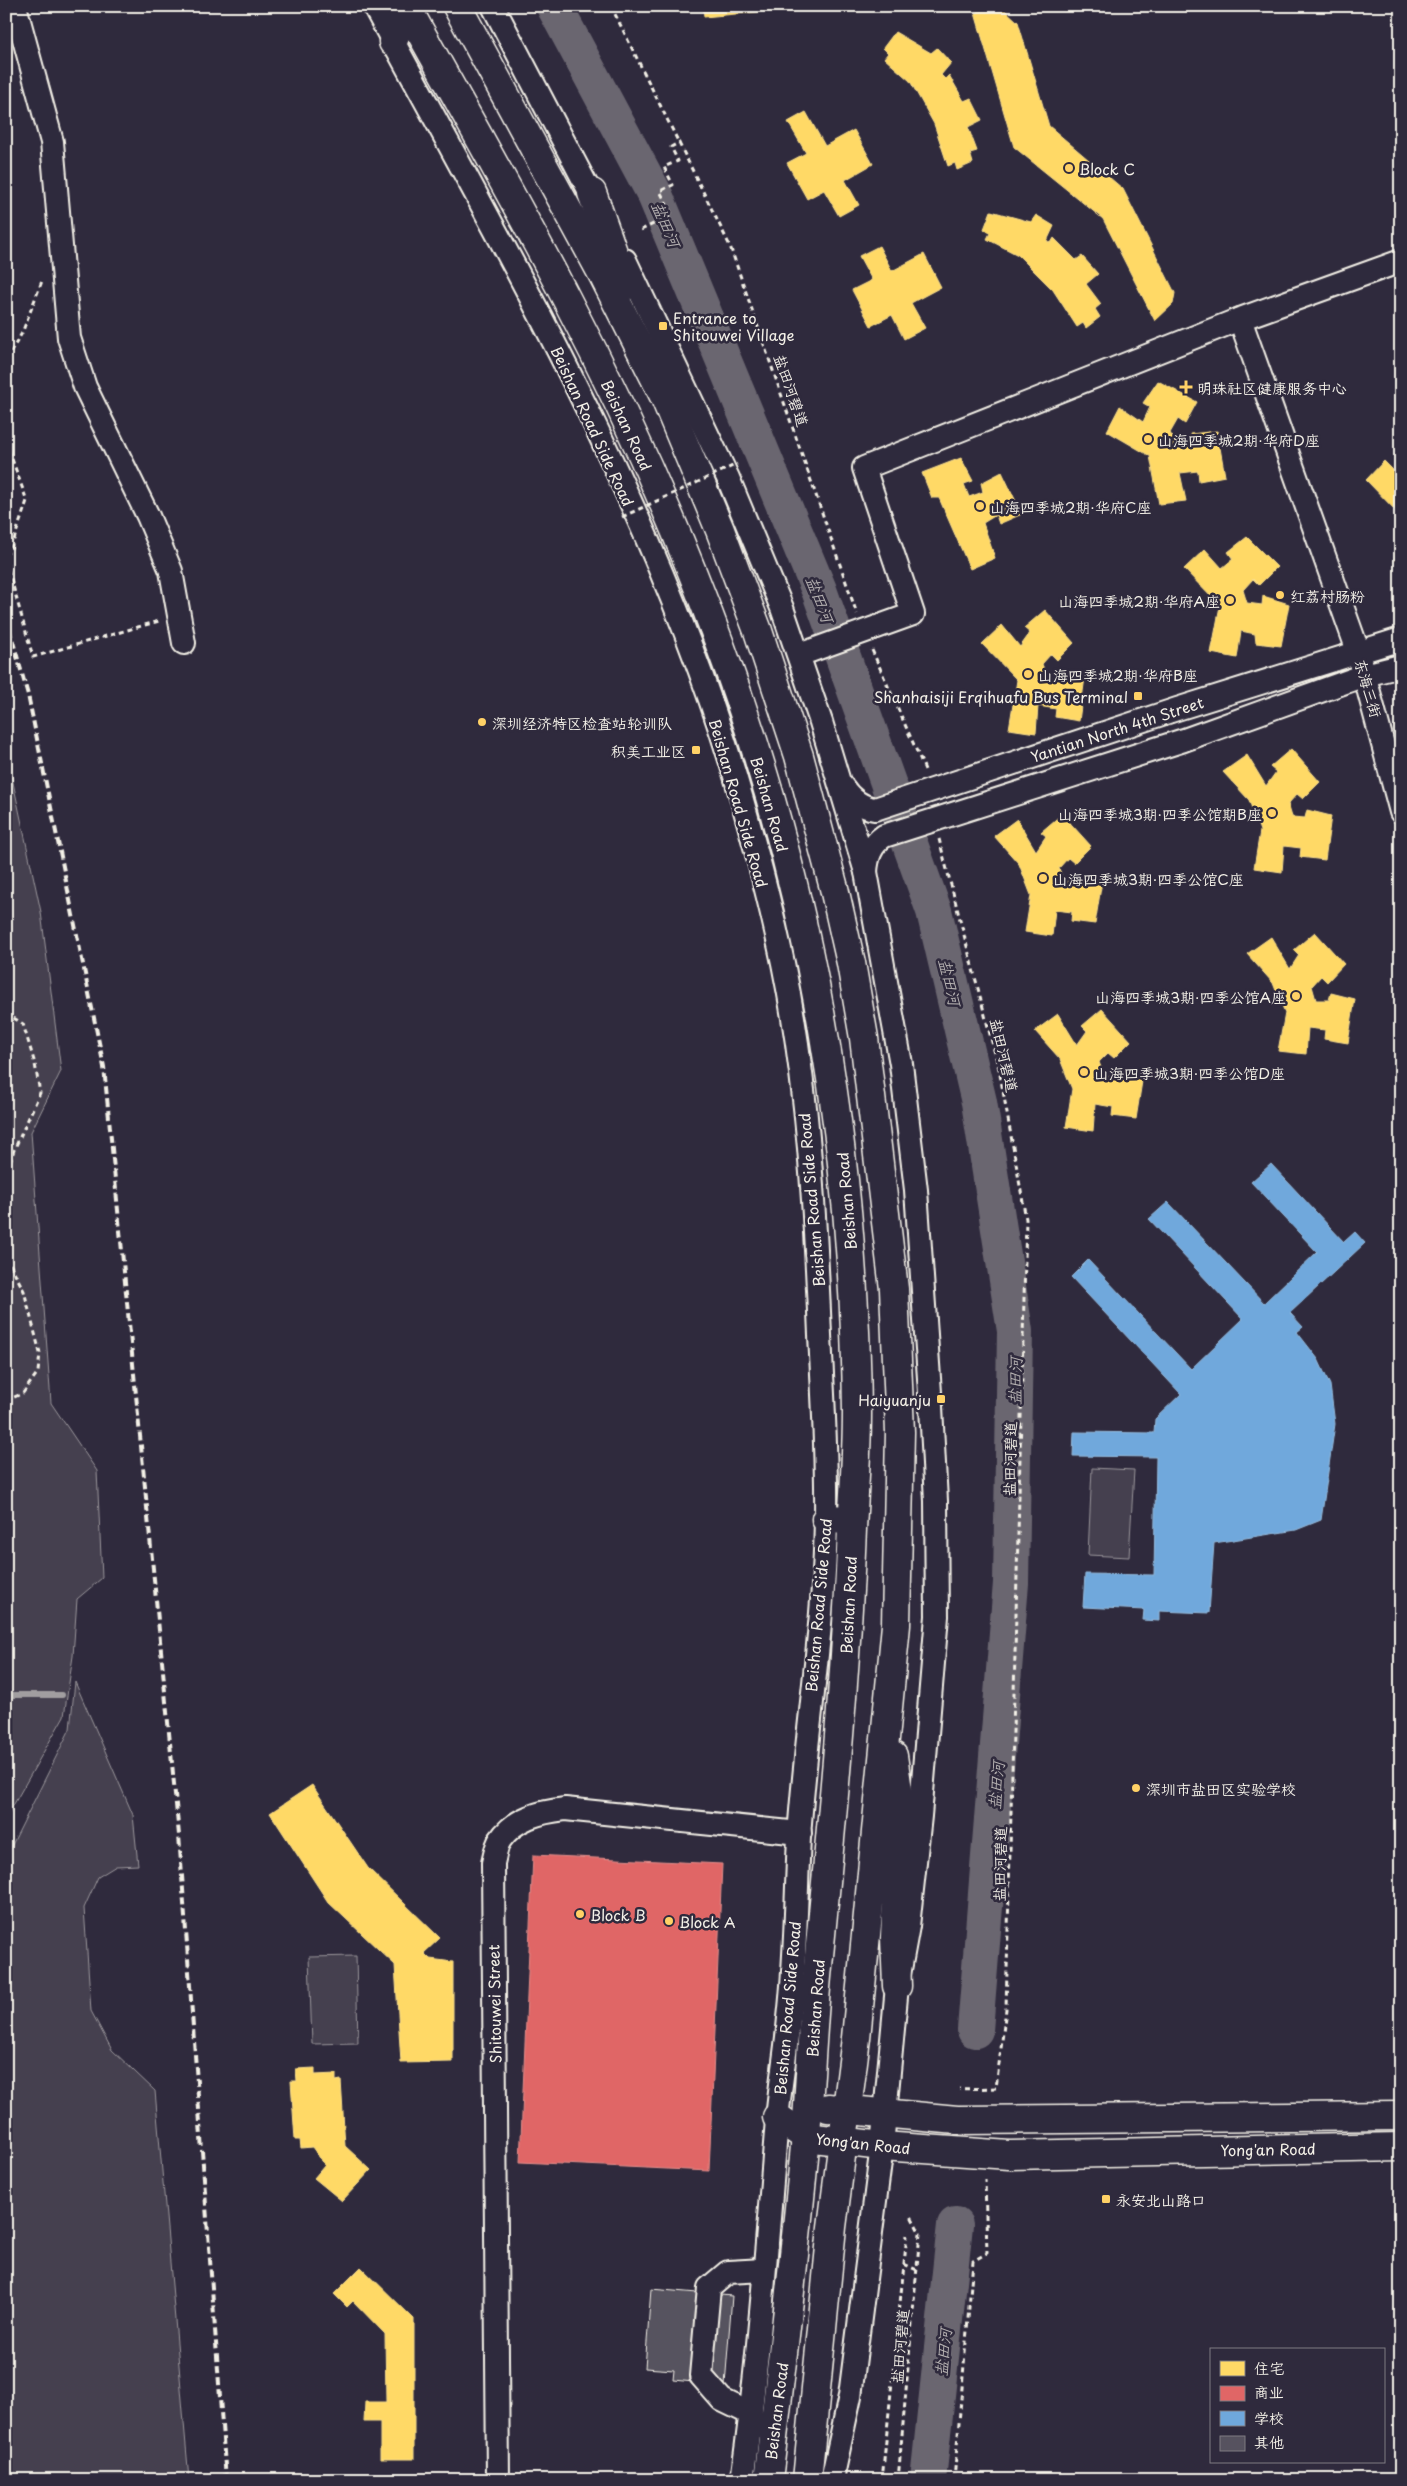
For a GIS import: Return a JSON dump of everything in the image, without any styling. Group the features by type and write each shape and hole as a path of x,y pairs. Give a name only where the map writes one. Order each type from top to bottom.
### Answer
{"main road":[{"path":"393,42 406,6"},
{"name":"Beishan Road","path":"406,6 568,301 636,440 721,646 764,780 790,873 816,993 833,1087 848,1204 855,1321 857,1421 839,1519 847,1639 814,2000 806,2137 794,2264 768,2480"},
{"path":"457,6 603,275 665,398"},
{"path":"592,193 665,398 720,530 758,631 799,756 834,888 851,963 864,1038 894,1289 900,1423 896,1625 856,2038 842,2142 807,2480"},
{"path":"887,1708 900,1811 895,1937 897,1986"},
{"name":"Yong'an Road","path":"778,2117 808,2107 957,2120 1401,2116"},
{"name":"Yong'an Road","path":"778,2117 806,2137 882,2146 1009,2155 1401,2147"}],"street":[{"path":"16,6 52,142 70,338 85,387 148,516 171,571 184,643"},
{"name":"Beishan Road Side Road","path":"374,6 542,319 603,443 651,550 695,658 735,776 783,965 798,1058 811,1184 823,1409 839,1519 800,1833 790,2008 778,2117 771,2214 751,2414 742,2480"},
{"path":"493,6 592,193 689,392 747,523 808,653 841,785 866,872 901,1064 916,1190 926,1314 936,1501 936,1625 910,1917 897,1986 882,2146 850,2396 832,2480"},
{"path":"808,653 913,614 864,468 1240,318 1401,261"},
{"name":"东海三街","path":"1240,318 1358,651 1401,812"},
{"name":"Yantian North 4th Street","path":"841,785 856,802 864,807 875,809 1358,651 1401,639"},
{"name":"Yantian North 4th Street","path":"866,872 867,859 872,849 884,836 1184,740 1365,675 1401,666"},
{"path":"756,858 790,873"},
{"name":"Shitouwei Street","path":"498,2480 492,1863 499,1841 516,1824 538,1812 565,1810 800,1833"},
{"path":"763,2480 751,2414 722,2400 701,2376 709,2288 728,2272 764,2270"}],"path":[{"name":"盐田河碧道","path":"611,6 730,246 860,634 933,789"},
{"path":"641,230 672,215 660,191 673,185 664,167 678,161 671,147 680,142"},
{"path":"6,360 22,333 44,275"},
{"path":"6,442 27,501 10,551 6,554"},
{"path":"622,517 737,464"},
{"path":"6,562 33,656 179,616"},
{"name":"盐田河碧道","path":"938,840 998,1069 1026,1219 1006,2009 996,2088 959,2089"},
{"path":"6,1013 22,1024 35,1064 40,1093 14,1150 6,1174"},
{"path":"6,1256 24,1291 40,1353 38,1372 23,1393 6,1402"},
{"path":"954,2480 973,2262 987,2253 985,2179"},
{"name":"盐田河碧道","path":"898,2480 920,2233 911,2216"},
{"path":"882,2480 907,2235"},
{"path":"904,2264 917,2270"}],"shaded area":[{"path":"6,750 41,912 61,1071 31,1132 51,1403 97,1471 102,1578 77,1599 73,1656 64,1716 6,1818"},
{"path":"1092,1468 1134,1470 1129,1557 1088,1555"},
{"path":"75,1682 133,1815 138,1865 116,1866 98,1877 84,1908 91,2011 112,2050 155,2091 189,2480 6,2480 6,1857 70,1729"},
{"path":"356,1956 358,2043 312,2044 309,1957"}],"building: 住宅":[{"path":"703,6 798,6 799,8 704,17"},
{"path":"800,6 834,6 801,9"},
{"name":"Block C","path":"990,6 1005,10 1018,22 1049,126 1123,189 1175,293 1173,304 1155,321 1103,219 1014,147 975,13"},
{"path":"895,32 931,53 937,48 951,63 941,75 945,79 949,75 964,101 971,98 982,120 968,127 977,151 970,153 973,163 957,170 955,163 948,166 934,124 910,81 884,58 888,53 883,48"},
{"path":"806,112 825,146 854,130 873,164 845,180 859,205 839,216 824,190 807,199 787,163 806,153 788,122"},
{"path":"991,211 1031,222 1036,215 1054,226 1047,241 1051,243 1054,238 1076,260 1082,256 1098,274 1086,284 1101,304 1095,309 1100,317 1086,328 1083,323 1077,327 1053,290 1018,255 987,239 990,233 984,229"},
{"path":"879,246 892,271 924,254 941,287 911,303 925,328 904,339 892,315 871,326 852,290 872,280 859,256"},
{"name":"山海四季城2期·华府D座","path":"1158,381 1197,402 1185,424 1178,419 1170,433 1178,445 1193,444 1191,434 1217,431 1225,476 1199,481 1198,471 1180,473 1186,501 1159,504 1150,456 1107,431 1120,406 1143,422 1150,407 1143,403"},
{"name":"山海四季城2期·华府C座","path":"961,458 973,481 964,484 969,497 983,492 981,483 1002,472 1022,514 999,524 996,515 983,523 995,558 970,569 939,498 932,498 922,473"},
{"path":"1384,461 1401,478 1401,561 1395,560 1400,515 1366,480"},
{"name":"山海四季城2期·华府A座","path":"1247,537 1277,567 1259,585 1253,579 1243,590 1247,603 1262,605 1263,596 1289,604 1281,646 1256,643 1255,634 1241,631 1237,658 1211,653 1220,606 1184,569 1205,549 1222,568 1233,559 1228,552"},
{"name":"山海四季城2期·华府B座","path":"1045,610 1074,643 1057,660 1051,654 1042,664 1047,678 1060,678 1061,671 1085,677 1079,721 1055,717 1056,709 1038,706 1036,733 1009,729 1017,680 982,644 1002,625 1020,647 1030,633 1024,628"},
{"name":"山海四季城3期·四季公馆期B座","path":"1291,749 1320,782 1303,799 1297,794 1288,804 1292,817 1305,818 1307,810 1331,816 1325,860 1300,857 1301,848 1284,846 1282,872 1254,868 1260,831 1249,800 1223,772 1247,755 1266,786 1276,772 1270,767"},
{"name":"山海四季城3期·四季公馆C座","path":"1062,814 1091,846 1074,863 1068,858 1059,868 1063,881 1076,882 1078,875 1102,881 1095,924 1071,921 1072,912 1055,910 1052,936 1025,932 1031,895 1019,864 994,836 1017,819 1036,851 1046,836 1041,832"},
{"name":"山海四季城3期·四季公馆A座","path":"1315,932 1344,964 1327,982 1321,976 1312,986 1316,1000 1329,1000 1331,993 1355,999 1348,1043 1324,1039 1325,1030 1308,1028 1306,1054 1278,1051 1285,1013 1273,983 1247,954 1271,937 1290,969 1299,955 1294,950"},
{"name":"山海四季城3期·四季公馆D座","path":"1102,1009 1131,1041 1114,1058 1108,1053 1099,1062 1104,1076 1117,1077 1119,1069 1143,1075 1136,1119 1112,1116 1113,1107 1095,1104 1093,1131 1066,1127 1072,1089 1060,1059 1035,1031 1058,1014 1077,1045 1087,1031 1082,1026"},
{"path":"312,1785 368,1868 440,1938 424,1953 430,1959 453,1962 453,2062 401,2063 395,1965 328,1902 270,1813"},
{"name":"Block B","path":"562,1861 600,1866 598,1896 591,1895 591,1902 623,1905 622,1931 587,1928 586,1937 594,1937 592,1968 553,1966 555,1935 562,1935 562,1931 551,1931 551,1938 543,1937 543,1941 532,1940 533,1922 537,1922 537,1883 548,1884 547,1888 556,1889 555,1897 564,1898 564,1893 559,1892"},
{"name":"Block A","path":"660,1873 700,1876 697,1910 703,1910 704,1904 717,1904 715,1959 706,1958 706,1953 699,1953 699,1944 691,1943 690,1976 656,1971 660,1934 622,1931 623,1905 659,1908"},
{"path":"623,2064 700,2076 697,2113 667,2111 665,2129 680,2131 678,2152 654,2149 652,2163 614,2158 617,2133 623,2134 624,2129 633,2130 634,2124 640,2124 640,2103 623,2097 624,2092 619,2091"},
{"path":"315,2068 315,2075 336,2074 336,2081 341,2080 345,2146 371,2170 342,2201 314,2178 325,2165 312,2147 301,2148 300,2140 295,2140 291,2081 297,2081 296,2069"},
{"path":"361,2267 414,2319 414,2459 380,2459 380,2422 364,2422 365,2402 386,2402 385,2334 353,2301 347,2307 334,2294"}],"building: 商业":[{"path":"533,1855 722,1864 709,2171 520,2162"}],"building: 学校":[{"path":"1271,1164 1344,1242 1355,1232 1365,1243 1290,1313 1303,1327 1297,1332 1318,1359 1330,1385 1335,1424 1321,1520 1296,1530 1214,1543 1209,1613 1159,1611 1159,1621 1143,1620 1144,1610 1083,1607 1085,1574 1154,1575 1156,1457 1073,1456 1074,1432 1154,1433 1155,1419 1181,1394 1071,1277 1088,1260 1191,1369 1243,1319 1149,1219 1168,1202 1264,1303 1317,1252 1251,1182"}],"building: 其他":[{"path":"651,2289 732,2296 725,2385 673,2380 674,2370 645,2368"}],"waterway":[{"name":"盐田河","path":"554,6 655,195 819,590 934,911 979,1102 1015,1331 1011,1583 975,2030"},
{"path":"6,1695 62,1695"},
{"name":"盐田河","path":"928,2480 955,2225"}],"railway":[{"path":"6,617 28,695 104,1067 179,1835 226,2480"}],"place":[{"name":"Block C","path":"1069,168"},
{"name":"Entrance to Shitouwei Village","path":"663,326"},
{"name":"明珠社区健康服务中心","path":"1186,387"},
{"name":"山海四季城2期·华府D座","path":"1148,439"},
{"name":"山海四季城2期·华府C座","path":"980,506"},
{"name":"红荔村肠粉","path":"1280,595"},
{"name":"山海四季城2期·华府A座","path":"1230,600"},
{"name":"山海四季城2期·华府B座","path":"1028,674"},
{"name":"Shanhaisiji Erqihuafu Bus Terminal","path":"1138,696"},
{"name":"深圳经济特区检查站轮训队","path":"482,722"},
{"name":"积美工业区","path":"696,750"},
{"name":"山海四季城3期·四季公馆期B座","path":"1272,813"},
{"name":"山海四季城3期·四季公馆C座","path":"1043,878"},
{"name":"山海四季城3期·四季公馆A座","path":"1296,996"},
{"name":"山海四季城3期·四季公馆D座","path":"1084,1072"},
{"name":"Haiyuanju","path":"941,1399"},
{"name":"深圳市盐田区实验学校","path":"1136,1788"},
{"name":"Block B","path":"580,1914"},
{"name":"Block A","path":"669,1921"},
{"name":"永安北山路口","path":"1106,2199"}]}
